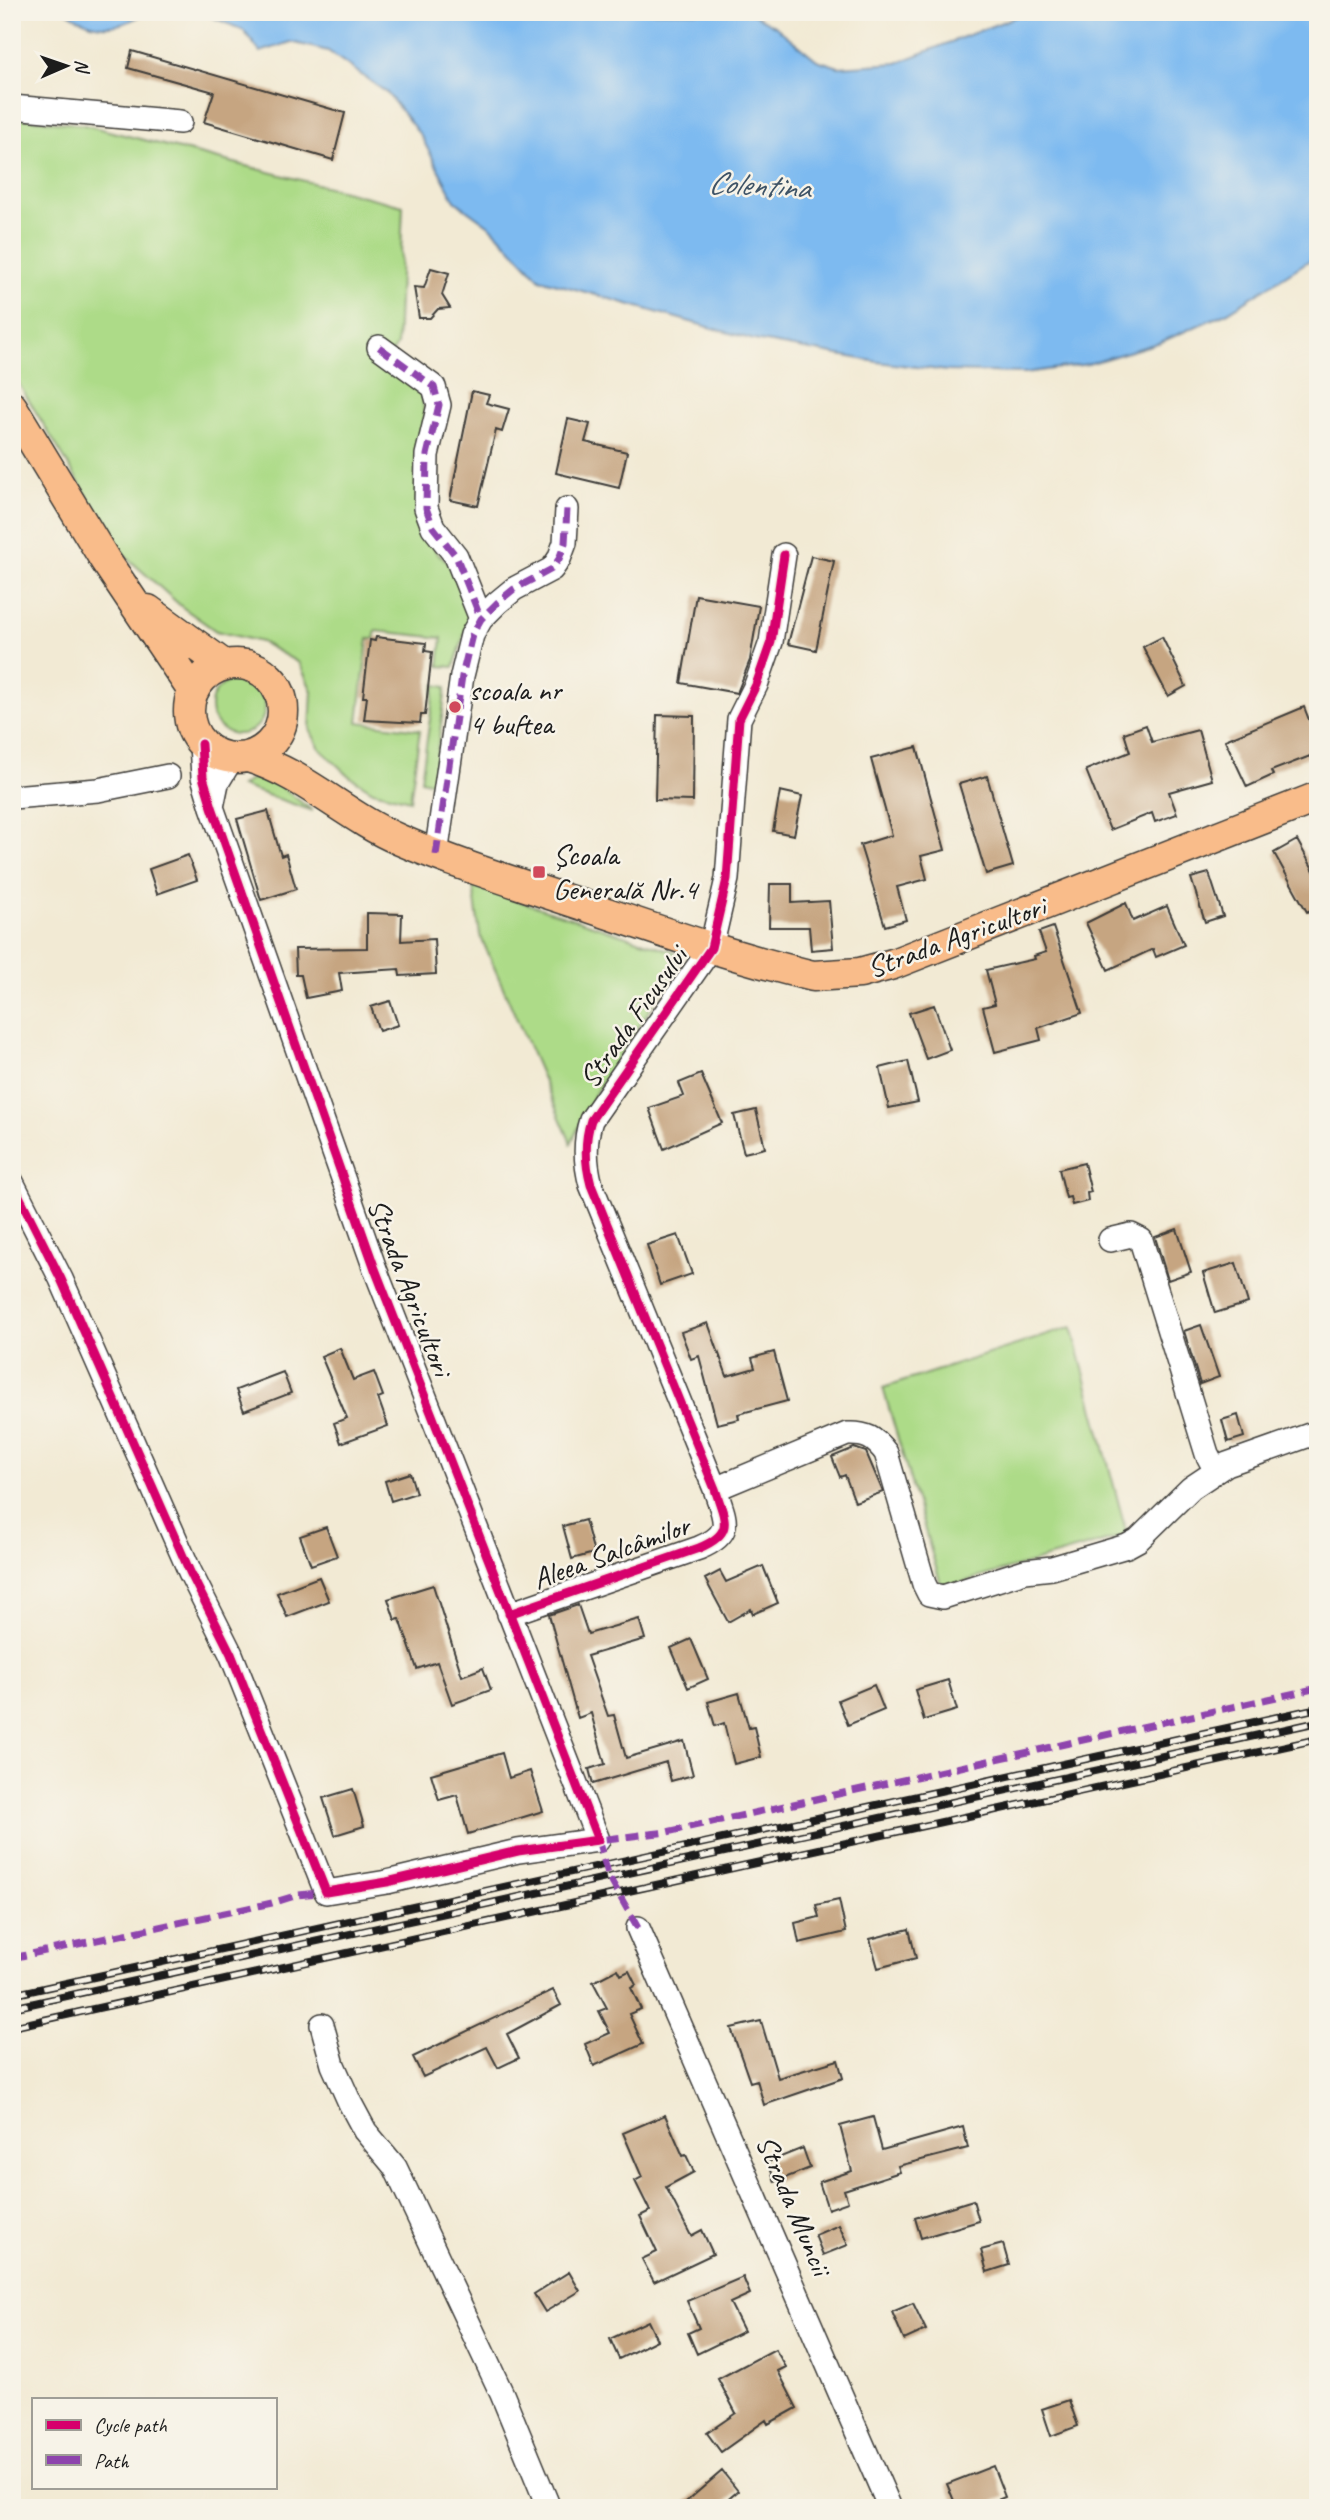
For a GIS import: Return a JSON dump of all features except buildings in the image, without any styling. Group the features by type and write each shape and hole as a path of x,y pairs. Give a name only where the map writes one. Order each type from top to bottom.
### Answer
{"main road":[{"path":"12,407 193,691"},
{"path":"133,600 224,665"},
{"path":"224,665 252,666 274,683 283,709 280,729 268,745 240,758 215,754 201,744 189,719 193,691 211,670 224,665"},
{"name":"Strada Agricultori","path":"280,729 318,789"},
{"name":"Strada Agricultori","path":"240,758 273,765 318,789 354,817 436,855 711,948 813,976 830,977 875,970 1318,797"}],"street":[{"path":"12,107 180,122"},
{"path":"379,347 434,387 439,405 427,455 426,508 433,527 456,556 481,619"},
{"path":"436,855 462,676 471,635 481,619 514,589 552,569 565,543 567,509"},
{"name":"Strada Ficusului","path":"715,1489 591,1185 585,1155 586,1136 591,1120 677,992 711,948 727,879 739,719 757,685 771,642 784,555"},
{"name":"Strada Agricultori","path":"12,1182 61,1279 190,1572 231,1654 327,1892 387,1882 518,1851 598,1840 371,1257 212,807 203,777 201,744"},
{"path":"212,807 222,773 240,758"},
{"path":"12,797 98,790 168,776"},
{"path":"1110,1240 1131,1235 1141,1240 1207,1454 1216,1471"},
{"name":"Aleea Salcâmilor","path":"509,1614 715,1541 724,1530 725,1521 715,1489 847,1434 863,1433 876,1440 886,1453 924,1584 929,1594 943,1597 1025,1571 1052,1569 1127,1546 1138,1541 1191,1488 1227,1464 1318,1432"},
{"name":"Strada Muncii","path":"638,1928 890,2508"},
{"path":"322,2025 332,2065 350,2104 365,2131 395,2167 502,2394 549,2508"}],"green space":[{"path":"12,117 85,125 403,206 397,345 387,360 421,387 424,411 422,519 437,554 444,558 454,572 471,614 454,667 439,666 442,638 376,631 374,639 368,639 358,722 420,730 410,800 373,791 349,776 320,749 310,730 312,691 299,663 261,642 216,631 182,607 123,554 12,373"},
{"path":"238,680 257,688 265,707 257,726 238,734 219,726 211,707 219,688"},
{"path":"435,685 446,687 433,783 421,780"},
{"path":"253,778 277,784 313,811 241,786"},
{"path":"473,886 672,951 678,956 679,965 596,1092 571,1143 480,935"},
{"path":"1072,1327 1127,1535 942,1588 883,1388"}],"water":[{"path":"67,12 147,12 117,25 98,26"},
{"name":"Colentina","path":"200,12 749,12 776,27 817,60 839,67 897,63 1015,17 1016,12 1318,12 1318,255 1228,312 1161,342 1088,364 1025,373 947,371 754,340 540,279 492,228 455,201 421,136 387,93 328,51 291,42 260,52 243,30"}],"railway":[{"path":"12,1995 1318,1708"},
{"path":"12,2008 1318,1722"},
{"path":"12,2027 1318,1739"}],"marked path":[{"path":"379,347 434,387 439,405 427,455 426,508 433,527 456,556 481,619"},
{"path":"436,855 462,676 472,635 481,619 497,603 514,589 552,569 565,543 567,509"},
{"path":"638,1928 609,1877 598,1840 667,1832 1318,1688"},
{"path":"12,1958 272,1903 298,1895 326,1892"}],"cycle path":[{"path":"509,1614 699,1548 723,1531 724,1517 715,1489 591,1185 586,1144 591,1120 711,948 727,879 739,719 756,685 771,642 784,555"},
{"path":"12,1182 61,1279 190,1572 231,1654 326,1892 387,1882 518,1851 598,1840 375,1269 212,807 203,777 201,744"}],"place":[{"name":"scoala nr 4 buftea","path":"455,707"},
{"name":"Școala Generală Nr.4","path":"539,872"}]}
